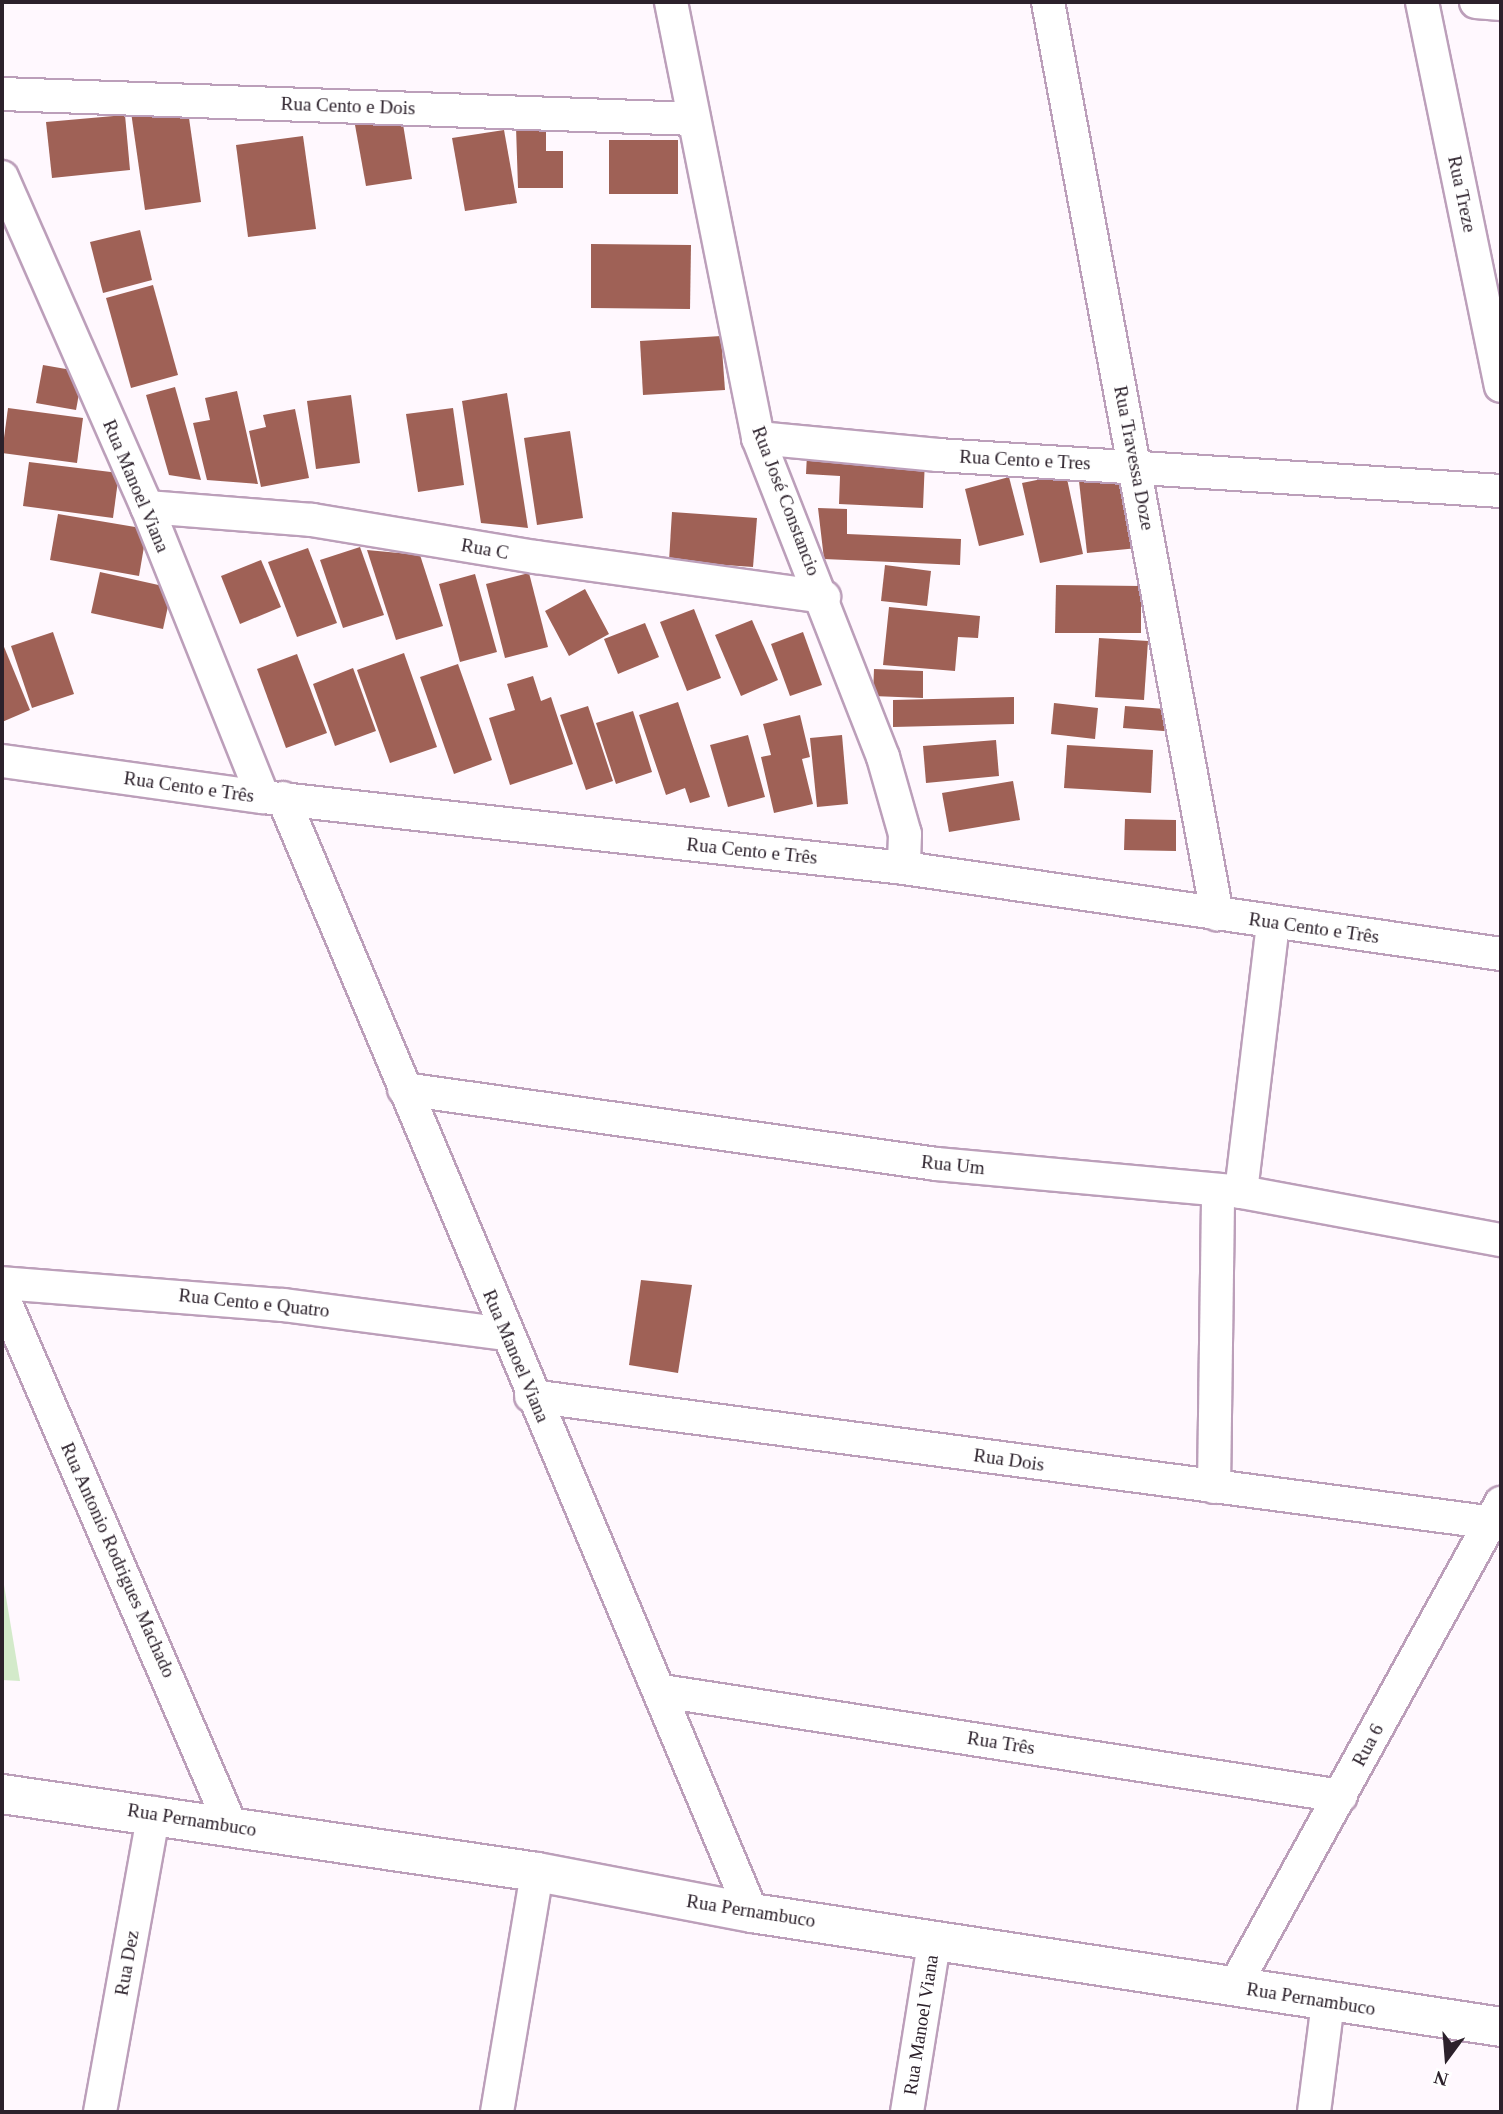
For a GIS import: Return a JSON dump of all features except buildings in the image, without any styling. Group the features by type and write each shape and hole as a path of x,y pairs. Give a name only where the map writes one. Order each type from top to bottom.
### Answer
{"street":[{"name":"Rua José Constancio","path":"671,2 758,438 824,597 883,757 905,834 904,868"},
{"name":"Rua Travessa Doze","path":"1048,2 1217,914"},
{"name":"Rua Treze","path":"1423,2 1501,386"},
{"path":"1476,2 1501,4"},
{"name":"Rua Cento e Dois","path":"2,94 694,119"},
{"name":"Rua Manoel Viana","path":"2,177 14,239 147,507 273,798 404,1089 531,1396 662,1691 752,1913"},
{"name":"Rua Cento e Tres","path":"758,438 1501,491"},
{"name":"Rua C","path":"147,507 312,520 536,557 824,597"},
{"name":"Rua Cento e Três","path":"2,761 273,798 904,868 1501,954"},
{"path":"1214,1487 1230,1191 1273,922"},
{"name":"Rua Um","path":"404,1089 936,1164 1230,1191 1501,1240"},
{"name":"Rua Cento e Quatro","path":"2,1283 283,1305 506,1334"},
{"name":"Rua Antonio Rodrigues Machado","path":"2,1295 231,1826"},
{"name":"Rua Dois","path":"531,1396 1214,1487 1494,1513"},
{"name":"Rua 6","path":"1234,1987 1494,1513"},
{"name":"Rua Três","path":"662,1691 1341,1796"},
{"name":"Rua Pernambuco","path":"2,1794 154,1814 537,1872 752,1913 935,1938 1328,2003 1501,2027"},
{"name":"Rua Dez","path":"100,2112 154,1814"},
{"path":"497,2112 537,1872"},
{"name":"Rua Manoel Viana","path":"907,2112 935,1938"},
{"path":"1314,2112 1328,2003"}],"green space":[{"path":"2,1573 20,1681 2,1680"}]}
